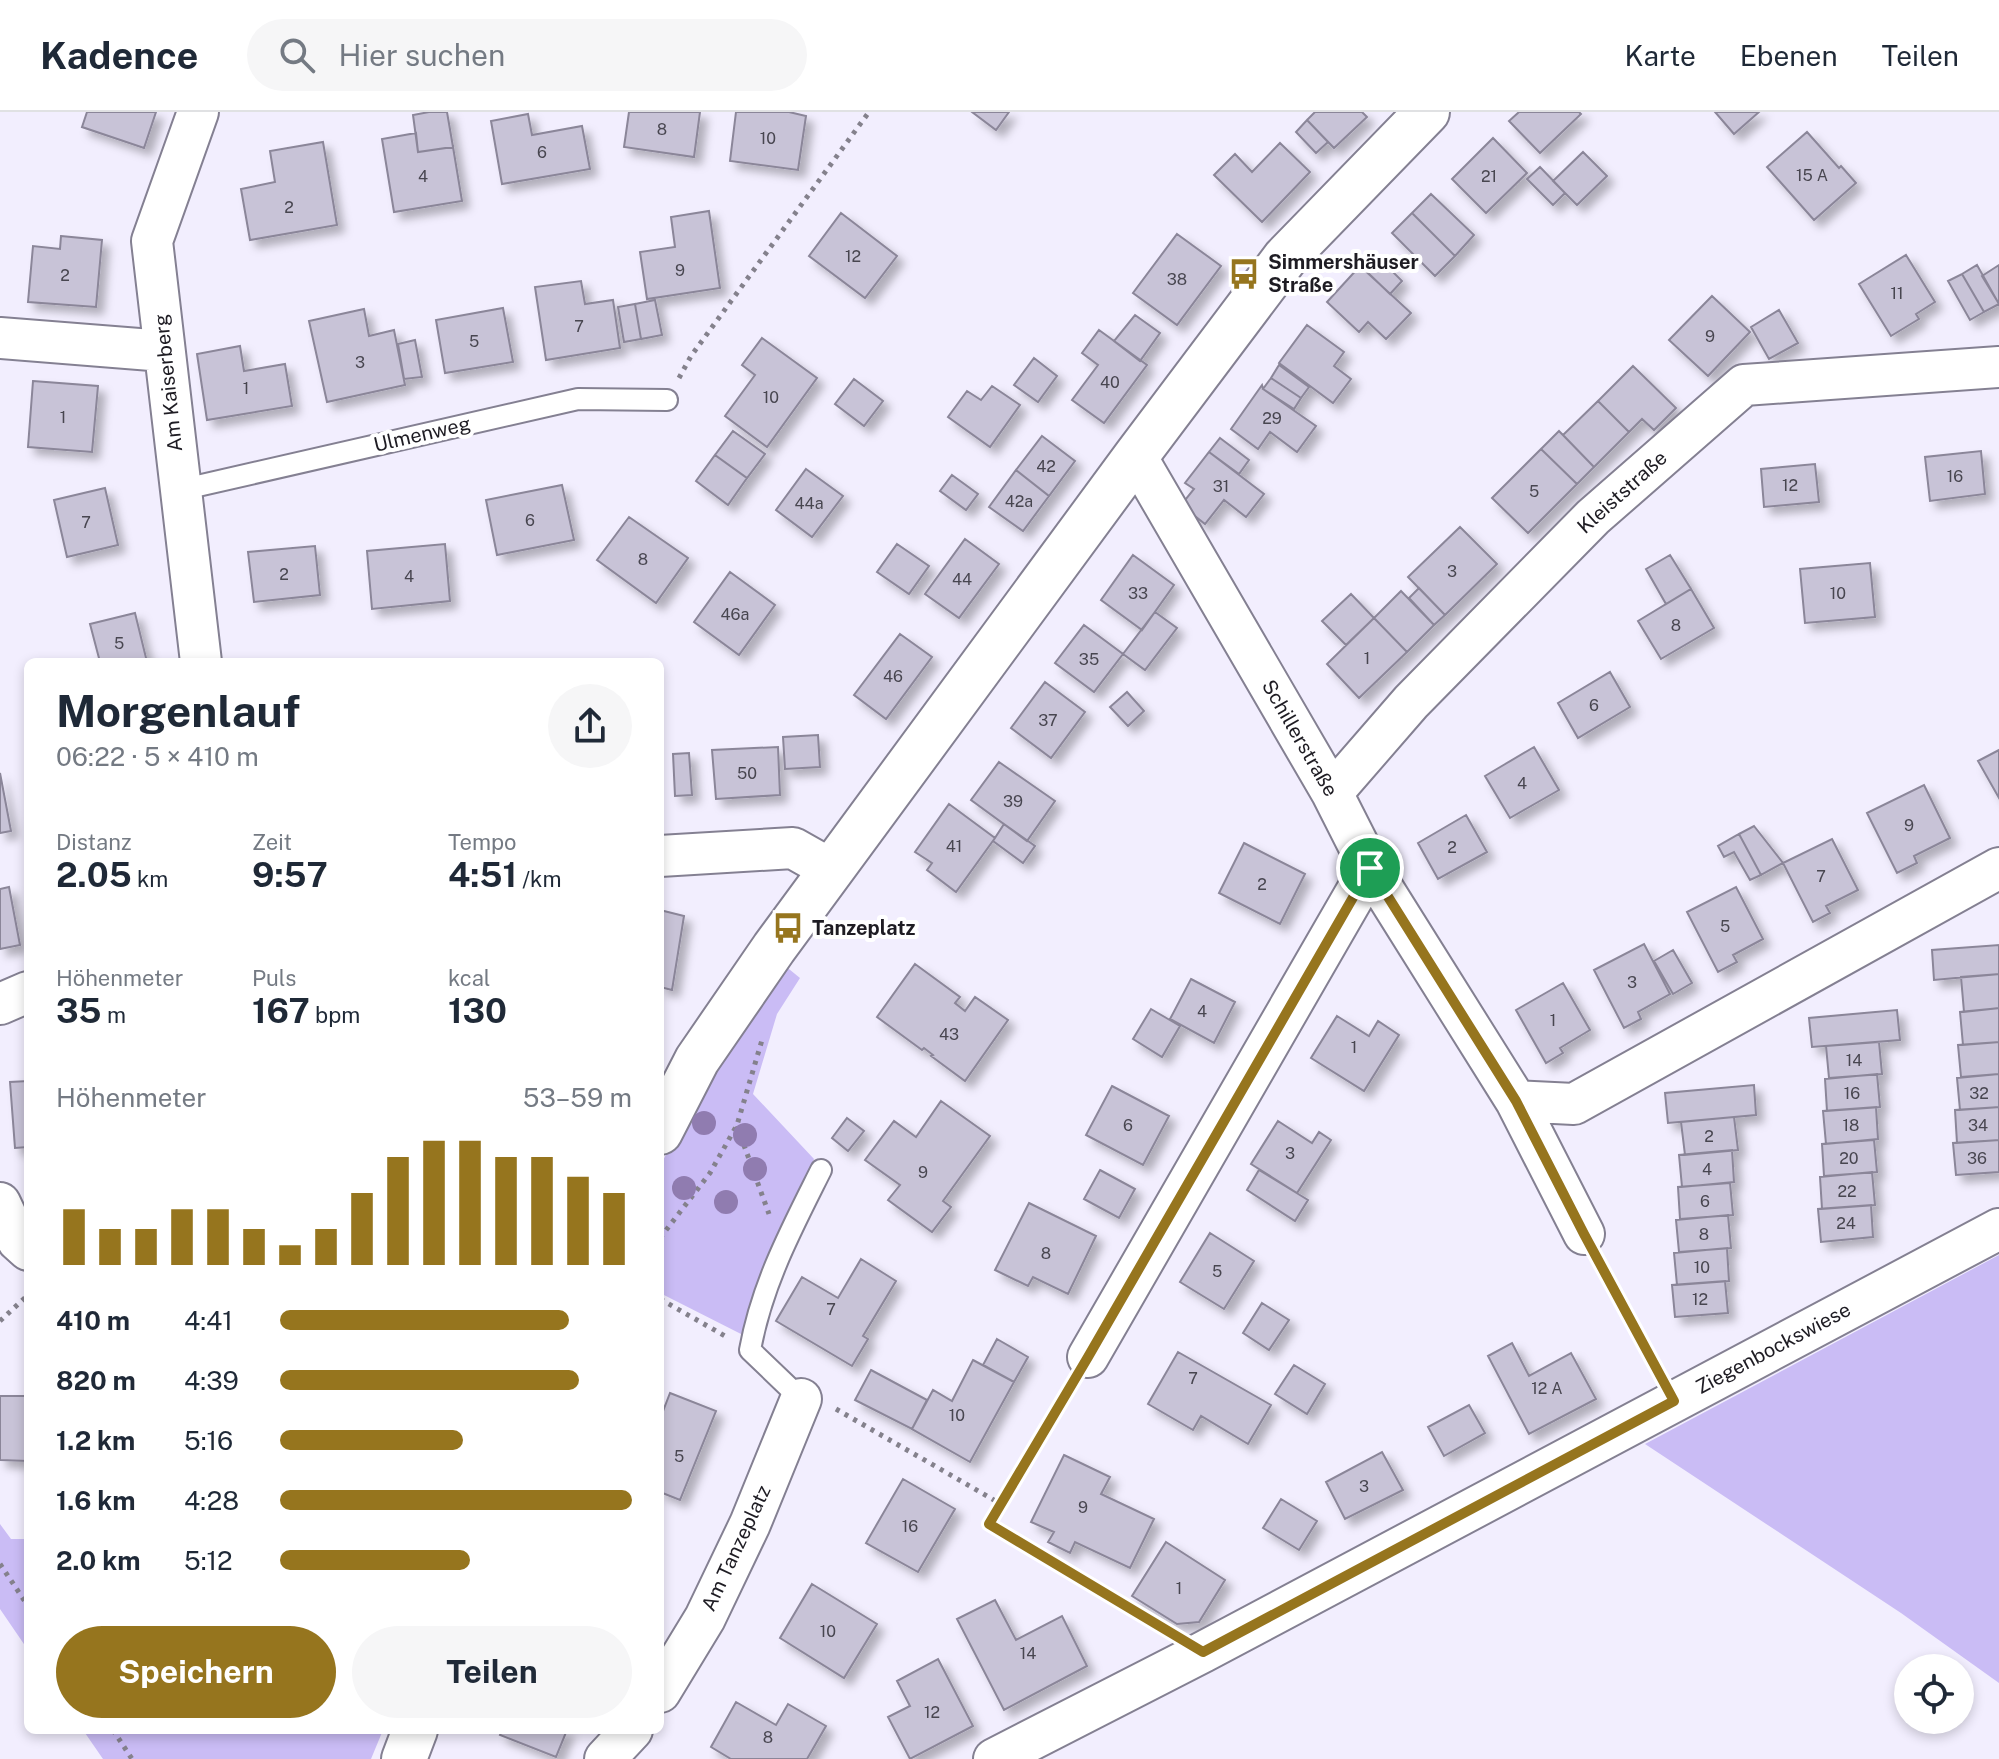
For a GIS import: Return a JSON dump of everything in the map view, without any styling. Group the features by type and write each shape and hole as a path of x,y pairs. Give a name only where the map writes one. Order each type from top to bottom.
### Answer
{"street":[{"name":"Am Kaiserberg","path":"198,112 152,241 201,658"},
{"path":"664,1124 697,1060 774,948 1285,258 1427,112"},
{"path":"0,338 164,351"},
{"name":"Kleiststraße","path":"1332,793 1411,702 1593,517 1744,385 1999,367"},
{"name":"Schillerstraße","path":"1136,456 1332,793 1370,868 1516,1101 1584,1234"},
{"path":"664,856 793,848 832,870"},
{"path":"1088,1357 1370,868"},
{"path":"1516,1101 1574,1104 1999,868"},
{"path":"0,1004 24,994"},
{"path":"0,1203 18,1241 24,1246"},
{"name":"Ziegenbockswiese","path":"994,1759 1203,1652 1999,1229"},
{"name":"Am Tanzeplatz","path":"664,1685 705,1618 750,1524 801,1399"},
{"path":"404,1759 413,1734"},
{"path":"605,1759 628,1734"}],"lane":[{"name":"Ulmenweg","path":"180,490 578,399 667,400"},
{"path":"801,1399 750,1350 757,1310 777,1258 821,1170"}],"path":[{"path":"667,400 691,356 869,112"},
{"path":"664,1233 710,1173 737,1125 742,1103"},
{"path":"737,1125 761,1193"},
{"path":"1584,1234 1674,1401"},
{"path":"0,1321 24,1299"},
{"path":"664,1301 750,1350"},
{"path":"1088,1357 989,1524 1203,1652"},
{"path":"801,1399 840,1410 999,1503"},
{"path":"0,1564 24,1600"},
{"path":"116,1734 132,1759"}],"shaded area":[{"path":"784,965 800,978 777,1014 753,1094 814,1159 770,1256 747,1331 743,1335 664,1295 664,1158 706,1079"},
{"path":"1999,1255 1999,1683 1974,1665 1974,1654 1958,1654 1645,1444"},
{"path":"0,1524 11,1539 24,1539 24,1644 0,1609"},
{"path":"86,1734 381,1734 371,1759 103,1759"}],"building":[{"path":"87,112 156,112 144,148 82,127"},
{"path":"447,112 453,147 418,152 413,115"},
{"path":"629,112 700,112 694,157 624,147"},
{"path":"736,112 789,112 806,116 798,170 730,161"},
{"path":"972,112 1009,112 996,130"},
{"path":"1315,112 1362,112 1367,117 1334,148 1307,120"},
{"path":"1519,112 1581,114 1540,153 1509,121"},
{"path":"1715,112 1759,112 1734,134"},
{"path":"528,114 532,135 582,126 590,169 502,184 491,121"},
{"path":"1307,120 1328,142 1316,153 1296,132"},
{"path":"1807,132 1856,183 1814,220 1767,167"},
{"path":"416,133 418,152 453,147 462,201 394,212 382,139"},
{"path":"1493,138 1527,173 1486,213 1452,179"},
{"path":"323,142 337,225 250,240 241,189 275,182 270,151"},
{"path":"1280,143 1310,172 1262,222 1214,175 1235,154 1252,172"},
{"path":"1583,152 1607,176 1577,205 1553,181"},
{"path":"1540,167 1565,193 1553,205 1527,179"},
{"path":"1431,194 1474,235 1455,256 1412,213"},
{"path":"709,211 720,288 647,299 640,252 675,247 671,217"},
{"path":"841,213 897,256 865,298 809,256"},
{"path":"1412,213 1455,256 1435,276 1392,233"},
{"path":"1177,234 1221,266 1177,325 1133,293"},
{"path":"61,236 102,240 96,307 28,302 33,246 60,249"},
{"path":"1906,255 1935,302 1916,314 1919,319 1891,336 1859,284"},
{"path":"1378,257 1402,281 1390,294 1365,270"},
{"path":"1977,265 1999,304 1984,312 1962,274"},
{"path":"1999,265 1999,304 1982,276"},
{"path":"1360,266 1411,313 1386,339 1368,322 1359,332 1327,302"},
{"path":"1962,274 1984,312 1970,320 1948,281"},
{"path":"581,281 585,304 613,300 620,348 546,360 535,287"},
{"path":"1712,296 1750,332 1708,376 1669,340"},
{"path":"655,300 662,335 641,339 635,304"},
{"path":"635,304 641,339 624,342 618,307"},
{"path":"503,308 513,362 445,373 436,320"},
{"path":"364,309 369,336 394,330 405,385 327,402 309,321"},
{"path":"1779,310 1798,343 1769,359 1751,327"},
{"path":"1135,315 1160,333 1140,361 1114,341"},
{"path":"1307,325 1344,352 1334,366 1351,379 1333,403 1279,363"},
{"path":"1099,330 1147,365 1104,423 1072,400 1098,365 1082,353"},
{"path":"762,338 817,378 767,447 725,416 755,375 742,365"},
{"path":"415,340 422,377 404,379 398,344"},
{"path":"240,346 244,371 285,364 292,406 207,420 197,354"},
{"path":"1034,358 1057,376 1038,402 1014,385"},
{"path":"1279,365 1309,387 1301,398 1271,378"},
{"path":"1633,366 1676,408 1654,430 1642,419 1629,432 1598,401"},
{"path":"1271,378 1301,398 1294,409 1263,389"},
{"path":"854,379 883,401 864,426 835,404"},
{"path":"33,381 98,386 92,452 28,447"},
{"path":"1262,385 1263,389 1316,426 1297,452 1270,432 1258,449 1231,429"},
{"path":"992,386 1020,405 990,447 948,417 967,391 981,400"},
{"path":"1598,401 1629,432 1594,467 1563,435"},
{"path":"733,431 765,454 747,478 715,455"},
{"path":"1559,431 1594,467 1577,484 1541,449"},
{"path":"1042,436 1075,461 1049,496 1016,470"},
{"path":"1220,438 1249,460 1239,474 1209,452"},
{"path":"1541,449 1577,484 1528,533 1492,498"},
{"path":"1981,451 1985,494 1930,501 1925,457"},
{"path":"1209,452 1264,494 1246,517 1224,500 1205,524 1181,505 1194,489 1185,483"},
{"path":"715,455 747,478 728,505 696,481"},
{"path":"1815,464 1819,502 1764,507 1761,469"},
{"path":"806,469 843,496 812,537 776,510"},
{"path":"1016,470 1049,496 1023,531 989,507"},
{"path":"952,475 978,494 966,510 940,491"},
{"path":"562,485 574,540 497,555 486,500"},
{"path":"105,488 118,545 67,557 54,500"},
{"path":"629,517 688,558 656,603 597,560"},
{"path":"1460,527 1497,564 1445,615 1408,577"},
{"path":"965,539 999,564 959,618 925,594"},
{"path":"445,544 450,601 372,609 367,551"},
{"path":"897,544 929,566 909,594 877,572"},
{"path":"315,546 320,595 254,602 248,552"},
{"path":"1133,555 1174,585 1142,630 1101,600"},
{"path":"1670,555 1691,589 1666,604 1646,569"},
{"path":"1870,563 1875,617 1805,623 1800,569"},
{"path":"730,572 775,605 739,655 694,622"},
{"path":"1419,588 1445,615 1434,625 1409,598"},
{"path":"1691,589 1714,628 1661,659 1638,621"},
{"path":"1401,591 1434,625 1407,652 1374,618"},
{"path":"1351,594 1374,618 1346,645 1322,621"},
{"path":"1155,612 1177,628 1145,670 1123,654"},
{"path":"135,613 146,658 99,658 90,624"},
{"path":"1374,618 1407,652 1359,698 1327,664"},
{"path":"1084,625 1123,654 1094,692 1055,663"},
{"path":"900,634 932,657 886,719 854,695"},
{"path":"1610,672 1630,707 1578,738 1558,703"},
{"path":"1045,682 1085,712 1051,758 1011,728"},
{"path":"1127,692 1144,711 1128,726 1110,707"},
{"path":"818,735 820,767 785,769 783,737"},
{"path":"778,747 780,795 716,799 712,750"},
{"path":"1534,747 1559,790 1510,818 1485,776"},
{"path":"1999,750 1999,798 1978,761"},
{"path":"689,753 692,795 675,796 673,754"},
{"path":"999,762 1055,801 1027,841 971,800"},
{"path":"0,773 11,831 0,833"},
{"path":"1924,785 1950,838 1914,856 1917,863 1897,873 1867,813"},
{"path":"949,804 995,838 956,892 927,870 932,863 915,852"},
{"path":"1466,815 1487,852 1438,879 1418,843"},
{"path":"1004,824 1035,846 1023,863 993,841"},
{"path":"1754,826 1783,863 1761,875 1739,834"},
{"path":"1739,834 1761,875 1750,880 1734,852 1724,857 1718,846"},
{"path":"1832,839 1858,890 1826,906 1830,913 1813,922 1783,863"},
{"path":"1244,843 1305,874 1280,924 1219,893"},
{"path":"9,887 20,945 0,949 0,889"},
{"path":"1736,887 1763,939 1733,955 1737,962 1718,972 1687,912"},
{"path":"664,911 684,916 672,990 664,988"},
{"path":"1644,944 1670,994 1638,1012 1641,1019 1624,1028 1594,970"},
{"path":"1999,945 1999,974 1934,980 1932,950"},
{"path":"1673,950 1692,983 1673,994 1654,961"},
{"path":"915,964 960,997 955,1003 965,1011 975,997 1008,1020 965,1081 924,1048 922,1050 877,1017"},
{"path":"1999,974 1999,1008 1964,1012 1961,977"},
{"path":"1191,979 1235,1002 1214,1043 1170,1019"},
{"path":"1563,983 1590,1030 1560,1048 1563,1053 1546,1063 1516,1010"},
{"path":"1999,1008 1999,1042 1963,1045 1960,1012"},
{"path":"1151,1009 1180,1026 1162,1057 1133,1039"},
{"path":"1897,1010 1900,1040 1812,1047 1809,1018"},
{"path":"1337,1016 1369,1036 1378,1021 1399,1035 1364,1091 1311,1058"},
{"path":"1879,1042 1882,1074 1829,1078 1826,1046"},
{"path":"1999,1042 1999,1074 1961,1077 1958,1045"},
{"path":"1877,1074 1880,1107 1827,1111 1825,1079"},
{"path":"1999,1074 1999,1107 1960,1110 1957,1078"},
{"path":"24,1081 24,1147 15,1148 10,1082"},
{"path":"1754,1085 1756,1115 1668,1123 1665,1093"},
{"path":"1112,1086 1169,1116 1143,1165 1086,1135"},
{"path":"941,1101 990,1136 943,1201 951,1207 932,1232 888,1200 900,1185 865,1160 894,1121 916,1137"},
{"path":"1876,1107 1878,1139 1826,1144 1823,1111"},
{"path":"1999,1107 1999,1140 1957,1143 1955,1110"},
{"path":"1734,1117 1738,1150 1685,1155 1681,1122"},
{"path":"847,1118 864,1131 848,1151 832,1138"},
{"path":"1278,1121 1312,1143 1319,1132 1331,1140 1297,1193 1251,1164"},
{"path":"1874,1140 1877,1172 1824,1176 1822,1144"},
{"path":"1999,1140 1999,1172 1956,1175 1953,1143"},
{"path":"1732,1150 1734,1182 1682,1187 1679,1155"},
{"path":"1100,1170 1135,1189 1119,1218 1084,1199"},
{"path":"1259,1170 1308,1200 1295,1221 1247,1190"},
{"path":"1872,1172 1875,1205 1822,1209 1820,1177"},
{"path":"1730,1183 1733,1215 1680,1219 1678,1187"},
{"path":"1029,1203 1096,1236 1068,1294 1033,1277 1028,1286 995,1270"},
{"path":"1871,1205 1873,1237 1821,1242 1818,1209"},
{"path":"1728,1215 1731,1248 1679,1252 1676,1220"},
{"path":"1210,1233 1254,1261 1224,1309 1180,1282"},
{"path":"1727,1248 1729,1281 1677,1285 1674,1253"},
{"path":"861,1259 896,1281 863,1336 868,1339 852,1366 776,1321 802,1277 838,1298"},
{"path":"1725,1281 1728,1313 1675,1317 1672,1285"},
{"path":"1262,1303 1289,1320 1269,1350 1243,1333"},
{"path":"997,1339 1028,1357 1014,1382 983,1365"},
{"path":"1512,1343 1529,1376 1571,1353 1596,1399 1529,1434 1488,1356"},
{"path":"1178,1352 1271,1405 1248,1444 1201,1416 1193,1430 1148,1404"},
{"path":"973,1360 1014,1382 970,1462 912,1429 933,1390 952,1401"},
{"path":"1294,1365 1325,1384 1307,1414 1275,1394"},
{"path":"871,1370 927,1400 912,1429 855,1400"},
{"path":"670,1393 716,1411 680,1500 664,1494 664,1409"},
{"path":"0,1396 24,1396 24,1461 0,1460"},
{"path":"1469,1405 1485,1433 1444,1456 1428,1427"},
{"path":"1382,1452 1403,1490 1345,1519 1326,1482"},
{"path":"1064,1455 1110,1477 1101,1494 1154,1519 1130,1568 1075,1542 1070,1553 1048,1542 1054,1532 1031,1522"},
{"path":"903,1479 955,1509 918,1572 866,1543"},
{"path":"1281,1499 1317,1521 1299,1550 1263,1528"},
{"path":"1166,1542 1225,1580 1199,1622 1177,1624 1132,1596"},
{"path":"812,1584 877,1624 844,1678 780,1638"},
{"path":"995,1600 1016,1640 1062,1616 1087,1666 1004,1710 957,1619"},
{"path":"938,1659 973,1726 910,1759 888,1717 910,1706 897,1681"},
{"path":"736,1702 776,1725 788,1704 826,1726 807,1759 731,1759 711,1747"},
{"path":"500,1734 565,1734 556,1757"}],"place":[{"name":"Simmershäuser Straße","path":"1244,274"},
{"name":"Tanzeplatz","path":"788,928"}],"route":[{"path":"1370,868 1516,1101 1674,1401 1203,1652 989,1524 1370,868"}]}
